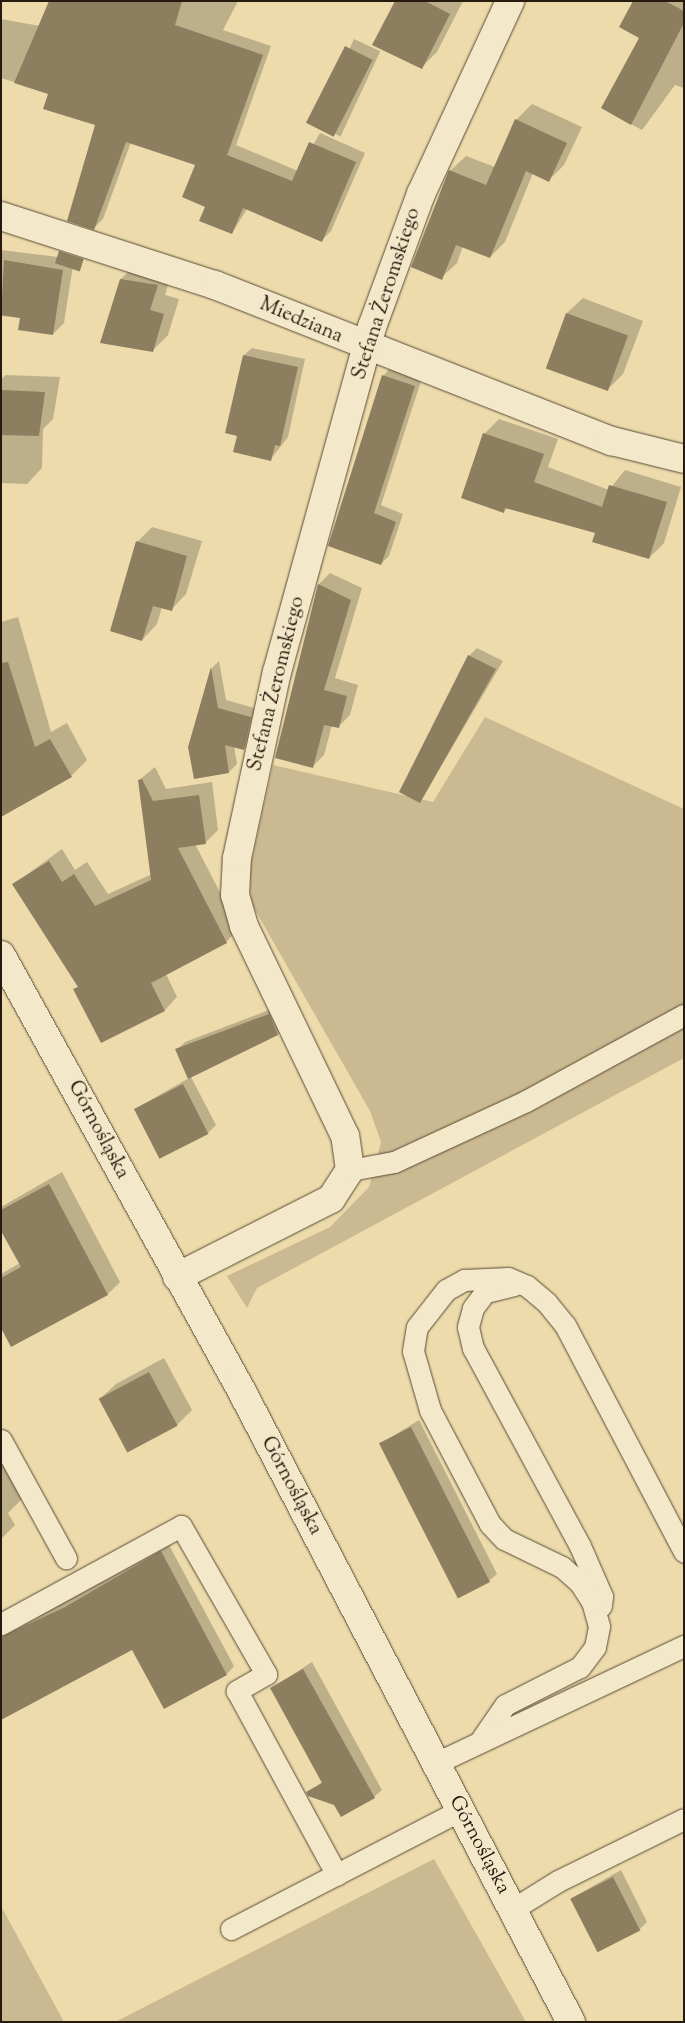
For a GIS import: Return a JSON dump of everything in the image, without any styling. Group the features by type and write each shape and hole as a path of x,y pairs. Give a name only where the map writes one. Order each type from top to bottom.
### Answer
{"street":[{"name":"Stefana Żeromskiego","path":"350,1170 346,1136 244,926 234,895 237,858 277,672 368,349 420,194 510,1"},
{"name":"Miedziana","path":"1,216 215,285 368,349 612,441 684,460"},
{"name":"Górnośląska","path":"2,958 177,1277 461,1810 571,2022"},
{"path":"177,1277 331,1199 350,1170"}],"lane":[{"path":"350,1170 402,1158 526,1101 684,1015"},
{"path":"599,1626 592,1602 580,1583 562,1567 512,1545 490,1524 419,1383 413,1351 417,1328 429,1307 446,1290 464,1280 485,1276 527,1286 565,1325 684,1552"},
{"path":"481,1740 505,1705 580,1667 595,1647 599,1626 602,1596 594,1574 473,1348 468,1327 473,1308 485,1292 504,1284 527,1286"},
{"path":"1,1440 66,1558"},
{"path":"1,1624 181,1526 266,1674 237,1690 337,1875"},
{"path":"436,1763 481,1740 684,1646"},
{"path":"231,1929 461,1810"},
{"path":"513,1910 558,1881 684,1819"}],"shaded area":[{"path":"485,717 684,809 684,1058 257,1288 247,1308 227,1276 330,1227 369,1187 381,1142 370,1111 251,903 250,868 273,765 433,802"},
{"path":"434,1859 526,2022 115,2022"},
{"path":"1,1906 64,2022 1,2022"}],"building":[{"path":"49,1 182,1 175,25 263,55 227,155 292,181 309,142 356,162 322,242 243,208 232,234 199,221 205,207 182,197 195,165 126,142 94,230 67,221 95,125 43,109 48,94 14,83"},
{"path":"395,1 425,1 450,14 422,69 372,45"},
{"path":"633,1 665,1 684,11 684,23 631,125 601,108 639,38 619,27"},
{"path":"345,46 373,60 334,137 306,123"},
{"path":"515,119 567,143 549,182 526,171 490,258 456,245 442,280 411,267 449,170 486,185"},
{"path":"59,251 84,259 80,271 55,263"},
{"path":"4,260 63,270 53,335 18,330 20,318 1,315"},
{"path":"120,279 158,285 150,310 164,314 153,352 100,343"},
{"path":"566,313 628,336 608,391 546,368"},
{"path":"243,355 298,367 280,446 275,445 271,461 233,452 237,436 225,433"},
{"path":"382,375 415,386 374,513 396,522 381,565 328,546"},
{"path":"1,390 45,392 39,436 1,435"},
{"path":"483,433 544,454 534,482 602,507 609,485 667,502 649,559 592,542 595,533 505,508 504,513 461,498"},
{"path":"136,541 187,556 172,611 153,606 142,641 110,631"},
{"path":"318,584 351,600 324,690 347,696 339,728 324,725 313,768 275,758"},
{"path":"468,655 496,669 420,803 399,792"},
{"path":"8,662 35,747 50,739 72,777 1,817 1,663"},
{"path":"211,667 218,708 251,717 244,750 225,745 229,773 194,779 188,747"},
{"path":"142,779 153,801 199,795 206,844 178,848 227,943 151,983 165,1011 101,1043 73,989 78,987 12,884 49,861 62,882 74,874 95,906 151,880 138,780"},
{"path":"269,1014 278,1035 188,1079 175,1049"},
{"path":"183,1084 208,1134 159,1159 134,1109"},
{"path":"49,1184 108,1295 11,1347 1,1328 1,1278 21,1267 1,1231 1,1210"},
{"path":"149,1372 178,1426 127,1453 99,1399"},
{"path":"411,1427 490,1582 458,1598 379,1443"},
{"path":"161,1551 227,1675 164,1709 132,1650 1,1720 1,1637 65,1607"},
{"path":"303,1669 375,1798 341,1817 334,1805 308,1796 306,1792 322,1783 270,1688"},
{"path":"613,1877 640,1930 597,1952 570,1899"}]}
